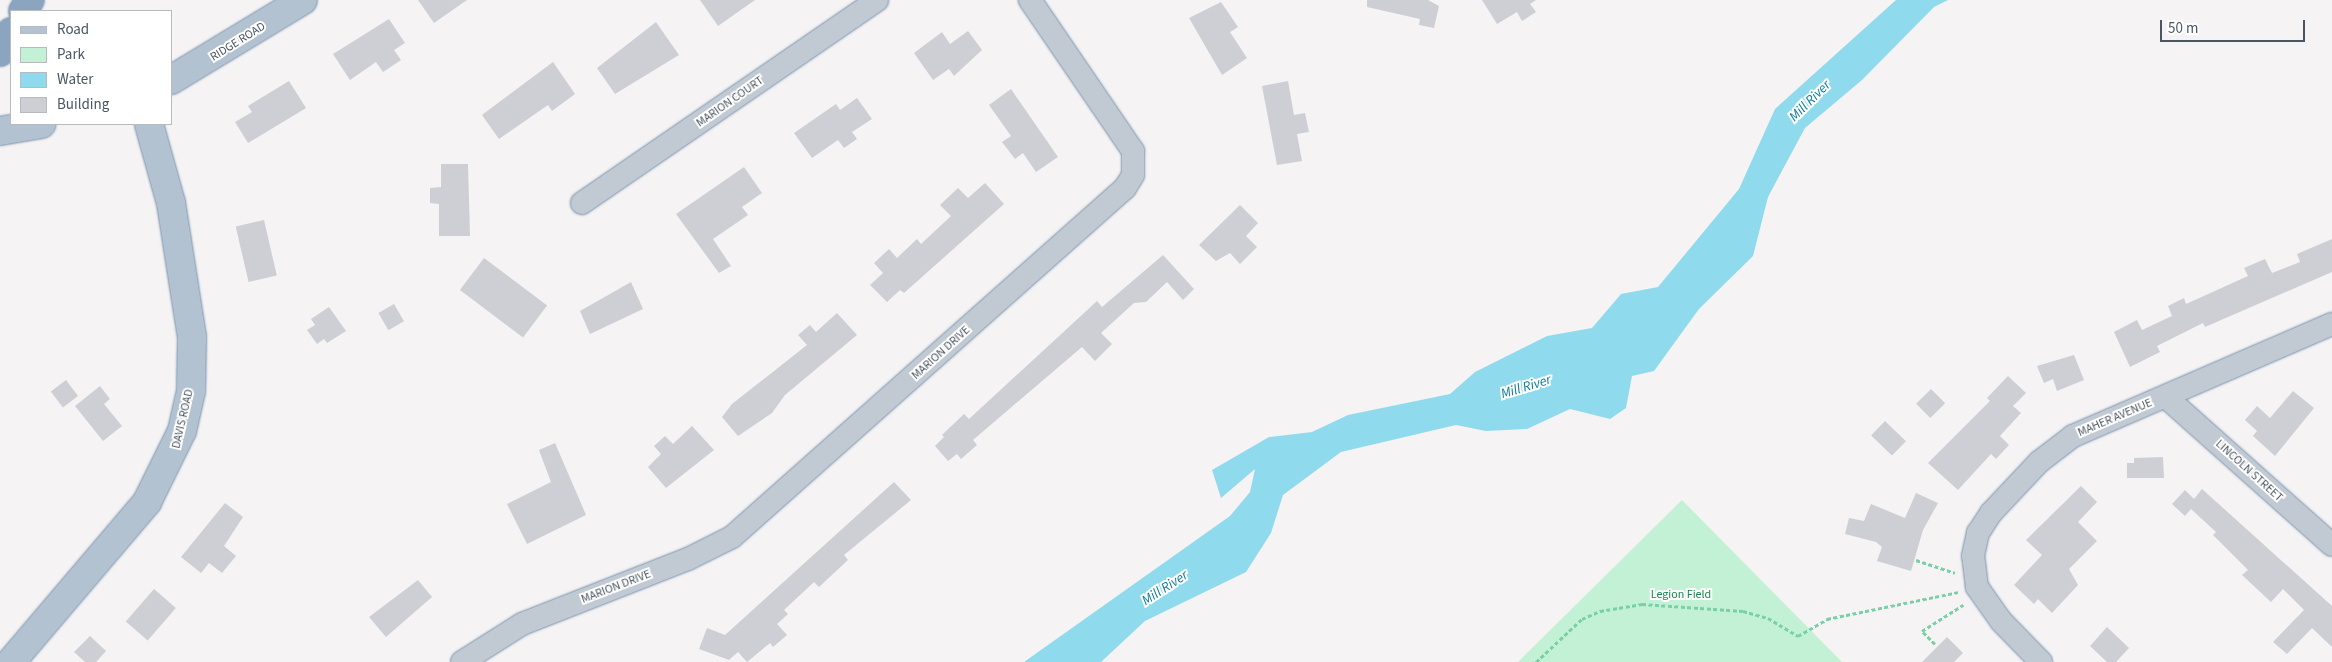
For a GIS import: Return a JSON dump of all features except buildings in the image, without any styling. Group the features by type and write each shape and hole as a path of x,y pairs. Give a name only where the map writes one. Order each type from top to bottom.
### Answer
{"highway":[{"path":"0,52 10,34"}],"main road":[{"name":"RIDGE ROAD","path":"172,79 303,0"},
{"name":"DAVIS ROAD","path":"11,662 147,502 174,455 182,431 191,390 191,328 171,203 150,125"}],"street":[{"name":"MARION COURT","path":"582,202 877,0"},
{"name":"MARION DRIVE","path":"462,662 495,639 555,609 688,559 732,537 1125,188 1133,174 1133,151 1030,0"},
{"name":"MAHER AVENUE","path":"1975,580 1978,533 1990,513 2039,462 2073,436 2332,324"},
{"name":"LINCOLN STREET","path":"2166,396 2332,545"},
{"path":"1975,580 2001,621 2041,662"}],"path":[{"path":"1916,560 1975,580"},
{"path":"1536,662 1582,620 1600,611 1642,604 1743,611 1768,618 1798,636 1827,619 1975,580"},
{"path":"1935,644 1922,630 1963,605"}],"green space":[{"name":"Legion Field","path":"1682,500 1842,662 1518,662"}],"water":[{"name":"Mill River","path":"1896,0 1948,0 1934,7 1862,80 1805,128 1768,197 1753,256 1699,309 1654,371 1632,376 1626,408 1610,419 1570,409 1527,429 1486,431 1456,425 1341,452 1283,495 1271,533 1246,572 1145,621 1101,662 1024,662 1230,516 1250,492 1255,469 1221,498 1212,470 1269,437 1312,432 1348,415 1450,394 1475,372 1547,336 1592,328 1621,294 1658,287 1739,189 1775,109"}]}
